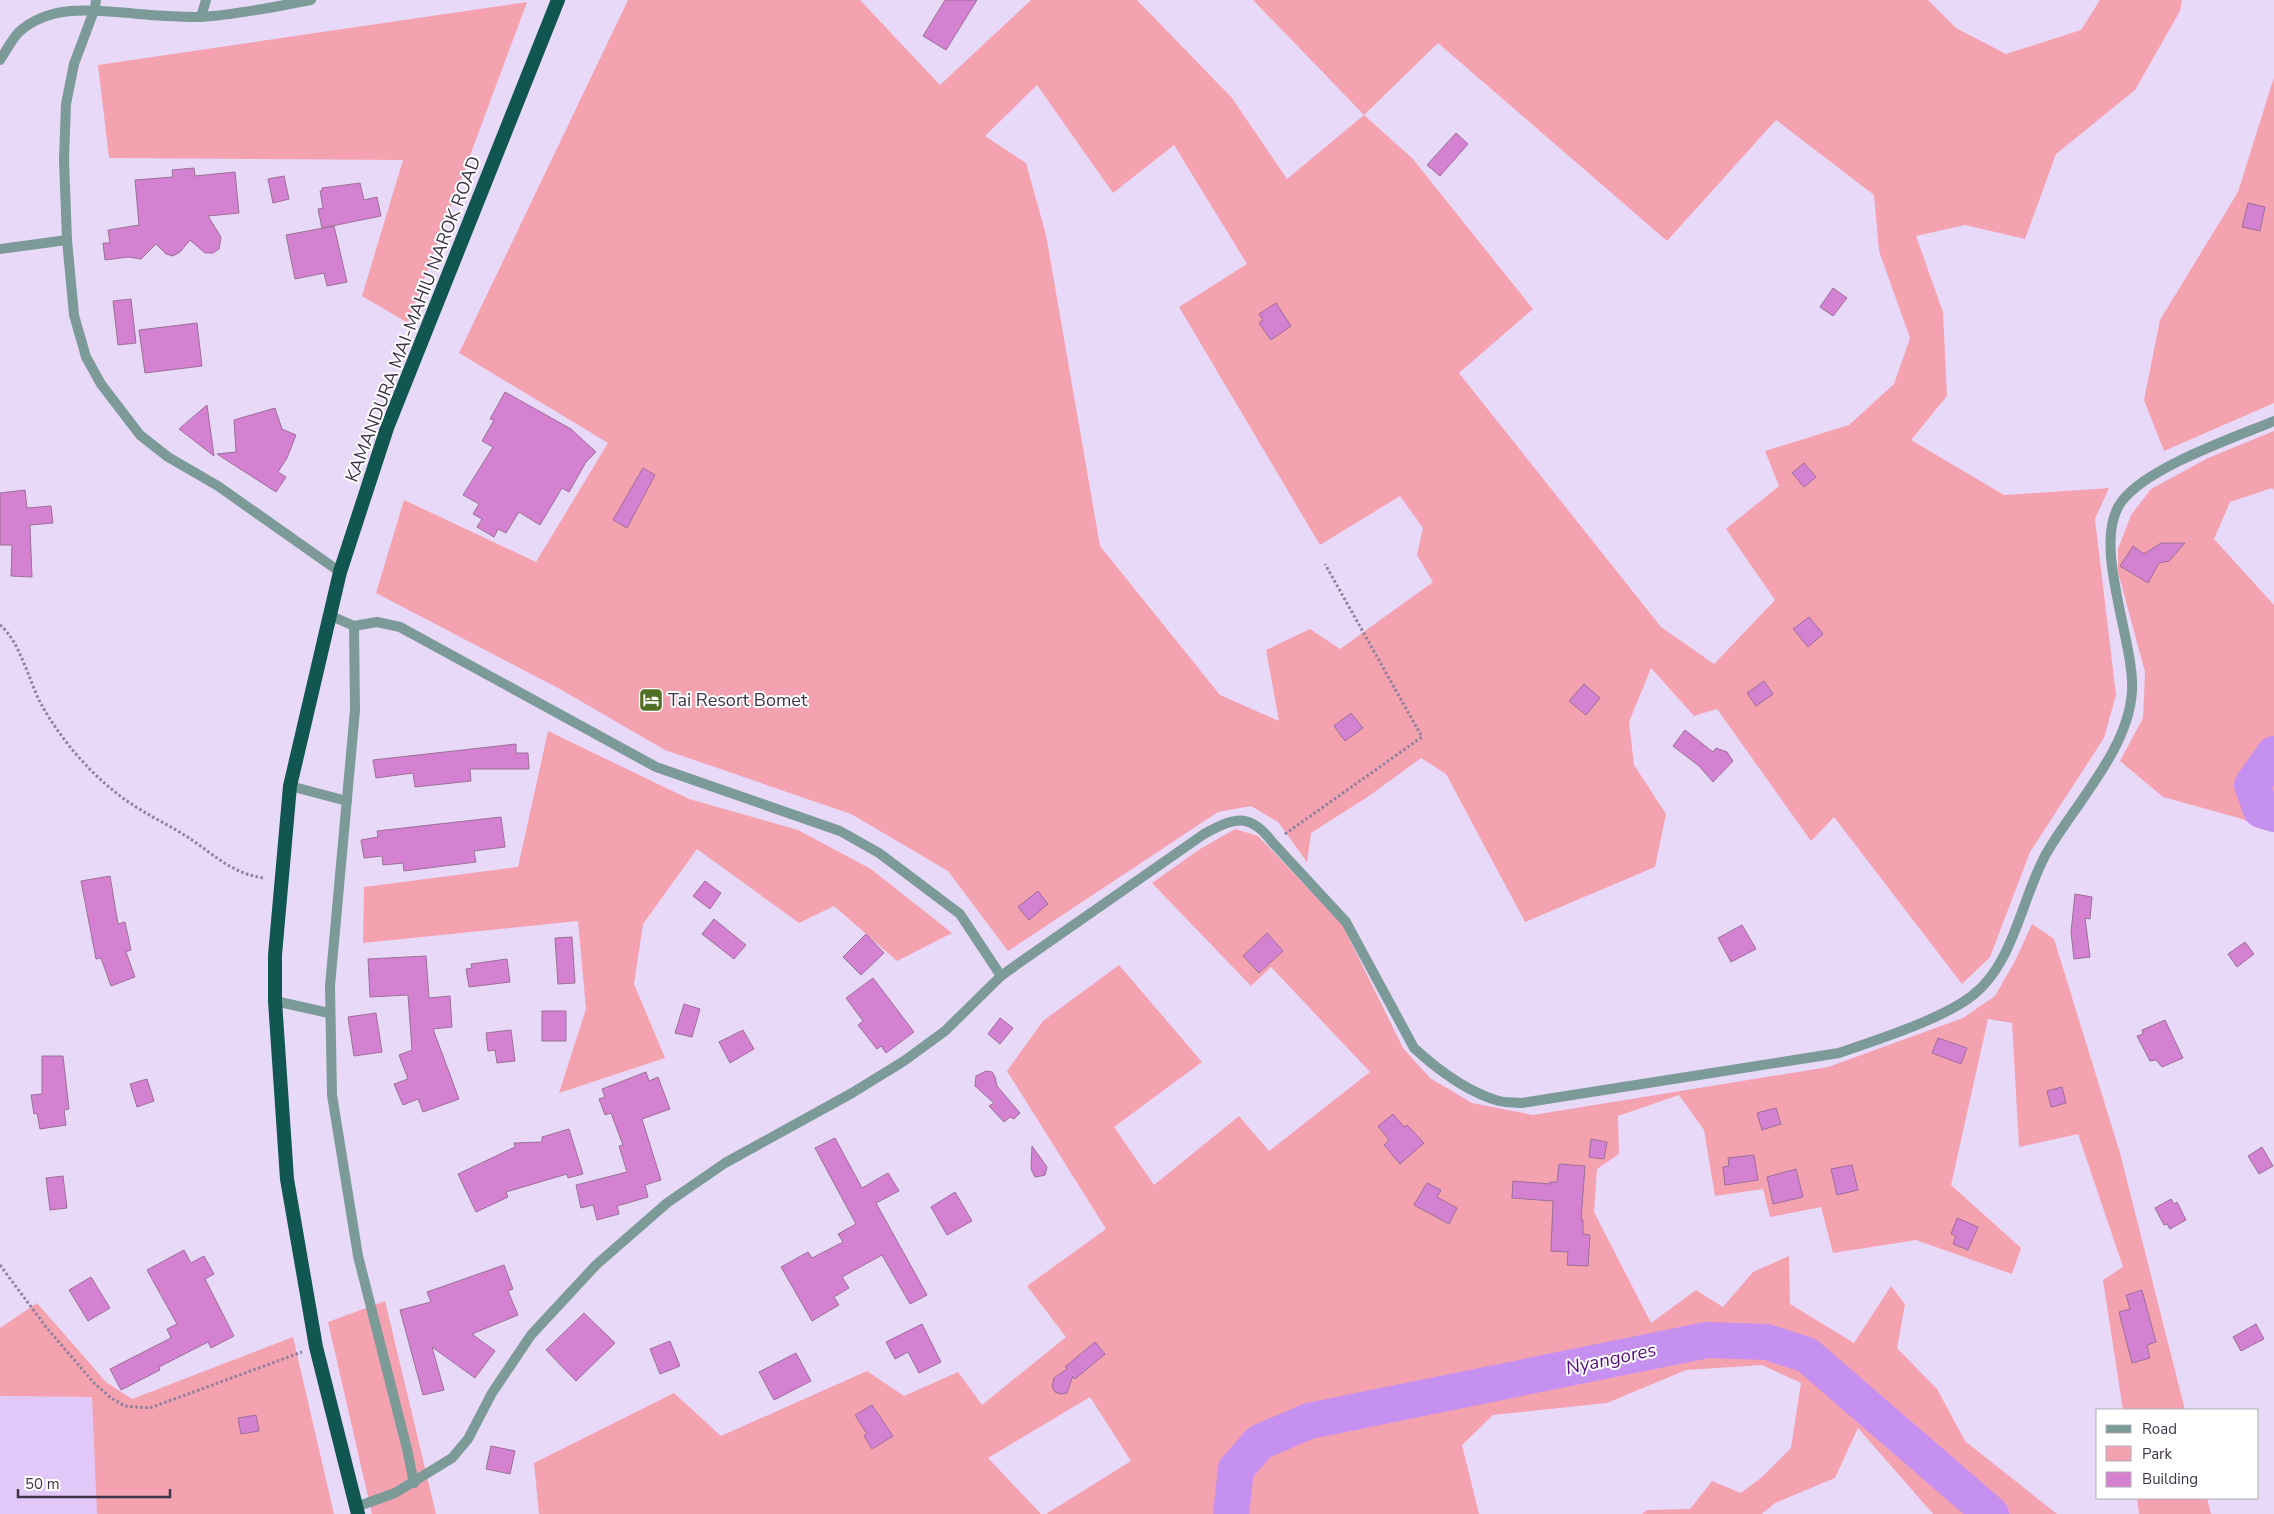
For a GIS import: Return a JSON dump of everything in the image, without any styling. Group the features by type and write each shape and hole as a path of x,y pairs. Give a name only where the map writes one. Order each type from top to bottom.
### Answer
{"highway":[{"name":"KAMANDURA MAI-MAHIU NAROK ROAD","path":"357,1511 316,1346 287,1179 275,1001 275,955 290,786 340,572 387,428 558,0"}],"street":[{"path":"201,17 206,0"},
{"path":"0,60 18,32 30,23 47,14 95,4 148,15 201,17 312,0"},
{"path":"95,4 74,64 66,104 64,160 67,240 74,315 86,357 118,409 140,435 168,457 218,486 340,572"},
{"path":"0,249 67,240"},
{"path":"357,1511 414,1483 452,1458 468,1439 492,1393 531,1335 596,1266 668,1204 725,1163 852,1093 904,1061 945,1031 1001,976 1218,826 1236,819 1253,823 1262,829 1346,922 1414,1048 1464,1085 1500,1101 1522,1103 1839,1053 1912,1026 1946,1011 1966,999 1988,980 2003,957 2046,855 2116,744 2126,719 2132,692 2131,670 2112,557 2111,530 2114,517 2122,501 2142,482 2182,460 2274,421"},
{"path":"329,615 354,626 376,622 400,627 656,766 840,831 879,853 960,914 1001,976"},
{"path":"354,626 355,710 348,801 338,886 330,1013 332,1095 358,1256 408,1449 414,1483"},
{"path":"290,786 348,801"},
{"path":"275,1001 330,1013"}],"path":[{"path":"1273,843 1422,737 1325,564"},
{"path":"0,625 12,640 40,702 63,737 103,781 132,804 189,838 239,872 281,879"},
{"path":"0,1265 46,1327 94,1383 110,1398 125,1406 150,1408 316,1346"}],"shaded area":[{"path":"0,1396 93,1397 97,1514 0,1514"}],"green space":[{"path":"628,0 860,0 940,85 1031,0 1137,0 1232,98 1287,179 1364,115 1253,0 1928,0 1956,28 2006,54 2081,30 2100,0 2182,0 2180,11 2135,90 2056,154 2025,239 1965,225 1916,236 1943,312 1947,396 1911,440 2004,495 2109,488 2095,519 2116,695 2104,738 2030,852 1990,957 1962,984 1834,817 1811,841 1717,709 1694,716 1651,668 1629,722 1634,765 1666,814 1655,867 1525,922 1446,774 1421,758 1369,796 1311,833 1307,862 1278,822 1251,806 1218,812 1008,951 948,871 851,814 665,750 558,688 376,593 404,500 536,562 608,443 459,353","holes":["1438,43 1667,241 1776,120 1874,195 1879,251 1910,338 1894,384 1849,425 1765,451 1779,486 1726,529 1775,600 1714,664 1661,627 1459,373 1533,309 1412,158 1364,115","1037,85 1113,193 1174,145 1247,264 1179,307 1320,545 1400,496 1423,528 1417,555 1433,582 1340,649 1310,629 1266,650 1279,721 1220,695 1100,546 1046,235 1026,163 985,136"]},
{"path":"527,2 408,323 362,296 403,160 109,158 98,65"},
{"path":"2274,77 2274,403 2164,451 2144,400 2160,320 2238,192"},
{"path":"2274,431 2274,491 2272,488 2230,502 2214,539 2274,605 2274,831 2239,818 2163,797 2120,761 2143,718 2145,672 2118,572 2118,549 2131,515 2151,489 2208,458"},
{"path":"548,731 689,799 798,830 871,869 952,933 897,961 834,906 799,923 697,849 643,924 634,984 665,1058 559,1093 586,1009 578,921 363,943 364,887 518,867"},
{"path":"1235,829 1258,836 1342,924 1403,1048 1430,1078 1472,1103 1533,1115 1828,1067 1963,1018 1995,996 2015,961 2032,924 2054,939 2120,1153 2185,1409 2123,1409 2103,1280 2123,1267 2078,1134 2019,1147 2012,1023 1988,1019 1951,1185 2021,1248 2012,1274 1916,1240 1833,1253 1821,1207 1770,1217 1763,1189 1715,1196 1704,1130 1679,1095 1618,1116 1619,1154 1597,1169 1594,1212 1651,1323 1696,1290 1723,1307 1753,1272 1789,1256 1790,1304 1854,1343 1891,1286 1905,1304 1897,1348 1937,1389 1965,1441 2057,1514 1933,1514 1858,1428 1835,1478 1775,1503 1762,1514 1642,1514 1647,1510 1690,1509 1712,1481 1741,1493 1762,1477 1791,1448 1801,1383 1762,1365 1686,1370 1607,1403 1493,1415 1462,1445 1479,1514 1046,1514 1131,1461 1090,1397 988,1458 1041,1514 539,1514 534,1463 674,1393 721,1436 867,1371 904,1396 958,1372 982,1405 1066,1337 1027,1286 1106,1229 1007,1071 1043,1021 1119,965 1202,1062 1114,1127 1154,1185 1239,1116 1269,1151 1370,1072 1271,967 1251,986 1152,883 1200,849"},
{"path":"385,1301 436,1514 372,1514 328,1322"},
{"path":"37,1303 106,1382 132,1399 293,1337 334,1514 97,1514 92,1397 0,1396 0,1328"},
{"path":"2137,1499 2207,1499 2211,1514 2139,1514"}],"building":[{"path":"945,0 977,0 946,50 923,36"},
{"path":"1456,133 1468,144 1440,176 1427,165"},
{"path":"194,168 195,176 235,172 239,213 208,216 221,237 219,249 213,253 205,253 190,240 180,252 173,256 166,254 156,244 141,259 128,257 105,260 103,243 110,243 108,230 139,225 135,180 173,177 172,170"},
{"path":"284,176 289,199 273,203 268,179"},
{"path":"360,183 364,200 377,197 381,216 322,228 318,209 323,208 320,191 322,191 322,188"},
{"path":"2248,203 2265,207 2260,231 2242,227"},
{"path":"334,226 347,282 327,286 324,273 295,279 286,235"},
{"path":"1833,288 1847,298 1833,316 1820,307"},
{"path":"131,299 136,343 118,345 113,301"},
{"path":"1276,303 1291,326 1271,340 1259,323 1263,320 1259,314"},
{"path":"197,323 202,366 145,373 139,330"},
{"path":"505,392 571,429 596,452 586,462 569,492 562,488 540,525 519,512 506,533 498,529 494,537 477,527 482,519 473,514 479,504 463,495 493,447 482,441 494,420 490,419"},
{"path":"207,405 214,456 179,429"},
{"path":"275,408 282,429 296,435 287,458 278,472 286,477 276,492 217,454 236,452 234,420"},
{"path":"1804,463 1816,477 1804,487 1792,473"},
{"path":"643,468 655,475 627,528 613,520"},
{"path":"25,490 27,508 51,506 53,523 30,525 32,577 11,576 12,545 0,545 0,493"},
{"path":"2161,543 2185,543 2169,561 2159,563 2148,583 2120,566 2133,546 2144,554"},
{"path":"1809,617 1823,634 1808,647 1793,629"},
{"path":"1764,681 1773,694 1756,706 1747,693"},
{"path":"1584,684 1600,698 1586,715 1569,701"},
{"path":"1351,713 1363,728 1345,741 1334,726"},
{"path":"1685,730 1713,752 1716,748 1727,752 1733,761 1713,782 1699,766 1673,746"},
{"path":"516,744 516,753 528,753 529,769 470,769 471,781 415,787 413,773 376,778 373,760"},
{"path":"501,817 505,847 474,851 476,862 404,871 403,863 383,865 382,856 364,858 361,840 378,837 377,831"},
{"path":"110,876 118,924 125,922 131,950 126,952 135,977 111,986 101,958 96,959 81,881"},
{"path":"705,881 721,893 710,909 693,896"},
{"path":"1038,891 1048,904 1029,920 1018,907"},
{"path":"2075,894 2092,897 2090,919 2085,918 2090,957 2074,959 2071,932"},
{"path":"714,919 746,945 734,959 702,934"},
{"path":"1742,925 1756,949 1731,962 1718,938"},
{"path":"1267,933 1283,951 1259,973 1243,956"},
{"path":"866,934 884,953 861,975 843,957"},
{"path":"572,937 575,983 558,984 555,938"},
{"path":"2245,942 2254,954 2237,967 2228,954"},
{"path":"426,956 429,998 450,996 452,1027 433,1029 459,1099 423,1112 418,1099 403,1105 394,1084 408,1079 399,1055 412,1050 408,995 370,997 368,959"},
{"path":"507,959 510,982 469,987 466,969 472,968 471,964"},
{"path":"873,978 914,1032 886,1053 881,1046 877,1049 858,1025 863,1021 846,998"},
{"path":"684,1004 700,1009 692,1037 675,1033"},
{"path":"542,1011 566,1011 566,1041 542,1041"},
{"path":"376,1013 382,1052 354,1056 348,1017"},
{"path":"1000,1018 1013,1028 1000,1044 988,1034"},
{"path":"2165,1020 2183,1058 2162,1067 2156,1060 2150,1061 2137,1036 2143,1034 2142,1030"},
{"path":"511,1030 515,1061 497,1063 495,1050 488,1051 486,1033"},
{"path":"743,1030 754,1049 730,1063 719,1042"},
{"path":"1938,1038 1967,1048 1961,1064 1932,1053"},
{"path":"42,1056 63,1056 69,1109 64,1110 66,1125 40,1129 37,1113 34,1114 31,1095 42,1094"},
{"path":"986,1071 992,1072 997,1086 1020,1113 1014,1119 1010,1117 1004,1122 989,1106 994,1103 975,1086 976,1076"},
{"path":"646,1072 649,1081 658,1077 670,1109 642,1119 661,1180 645,1185 648,1197 617,1206 619,1214 597,1220 593,1205 581,1208 576,1185 627,1172 619,1146 623,1145 611,1113 605,1115 599,1099 605,1097 602,1089"},
{"path":"147,1079 154,1101 137,1107 130,1084"},
{"path":"2062,1087 2066,1103 2051,1107 2047,1091"},
{"path":"1776,1108 1781,1124 1762,1130 1757,1113"},
{"path":"1393,1114 1404,1127 1407,1125 1424,1143 1400,1164 1384,1145 1389,1140 1378,1126"},
{"path":"569,1129 583,1174 568,1178 567,1174 506,1192 508,1197 476,1212 458,1174 515,1147 514,1143 542,1142 542,1137"},
{"path":"835,1138 862,1188 888,1173 899,1191 876,1203 927,1295 910,1304 882,1255 842,1277 849,1288 834,1297 839,1305 812,1321 781,1267 808,1252 812,1258 843,1242 838,1234 856,1224 815,1148"},
{"path":"1591,1139 1607,1142 1604,1159 1589,1157"},
{"path":"1032,1146 1047,1167 1045,1175 1035,1177 1031,1169"},
{"path":"2262,1147 2273,1166 2259,1174 2248,1156"},
{"path":"1754,1155 1758,1180 1725,1185 1723,1167 1729,1166 1728,1158"},
{"path":"1559,1164 1585,1166 1581,1220 1583,1220 1583,1234 1590,1235 1588,1266 1567,1265 1568,1252 1551,1251 1553,1201 1512,1198 1513,1181 1550,1184 1550,1182 1557,1182"},
{"path":"1852,1165 1858,1190 1837,1195 1831,1169"},
{"path":"1796,1169 1803,1197 1773,1204 1767,1177"},
{"path":"63,1176 67,1208 50,1210 46,1178"},
{"path":"1427,1183 1441,1190 1437,1197 1457,1208 1449,1224 1414,1205"},
{"path":"955,1192 972,1221 947,1235 931,1207"},
{"path":"2171,1199 2174,1204 2177,1202 2186,1220 2170,1229 2167,1224 2164,1225 2155,1208"},
{"path":"1957,1218 1978,1227 1968,1250 1953,1244 1956,1236 1951,1234"},
{"path":"184,1250 191,1263 204,1256 214,1274 205,1279 234,1336 211,1348 208,1342 159,1367 160,1370 121,1390 110,1369 171,1338 167,1329 177,1324 147,1270"},
{"path":"504,1265 513,1289 508,1291 518,1315 472,1334 495,1351 475,1378 432,1347 444,1390 423,1395 400,1310 431,1302 427,1292"},
{"path":"91,1277 110,1308 88,1321 69,1290"},
{"path":"2142,1290 2156,1342 2147,1345 2150,1358 2132,1363 2119,1312 2130,1309 2126,1295"},
{"path":"584,1313 615,1343 576,1381 546,1350"},
{"path":"922,1324 941,1362 919,1373 908,1352 895,1359 886,1342"},
{"path":"2256,1324 2264,1339 2241,1351 2233,1337"},
{"path":"670,1341 680,1366 660,1374 650,1349"},
{"path":"1095,1342 1105,1354 1075,1379 1073,1376 1067,1393 1055,1392 1052,1387 1054,1378 1067,1369 1065,1367"},
{"path":"796,1353 811,1381 774,1400 759,1372"},
{"path":"872,1405 893,1436 872,1449 864,1436 867,1434 855,1415"},
{"path":"256,1415 259,1431 241,1434 238,1418"},
{"path":"491,1446 515,1451 510,1474 486,1469"}],"waterway":[{"name":"Nyangores","path":"2274,754 2252,785 2261,810 2274,814"},
{"name":"Nyangores","path":"1231,1514 1236,1469 1260,1442 1309,1421 1707,1340 1767,1342 1807,1355 1991,1514"}],"place":[{"name":"Tai Resort Bomet","path":"651,700"}]}
